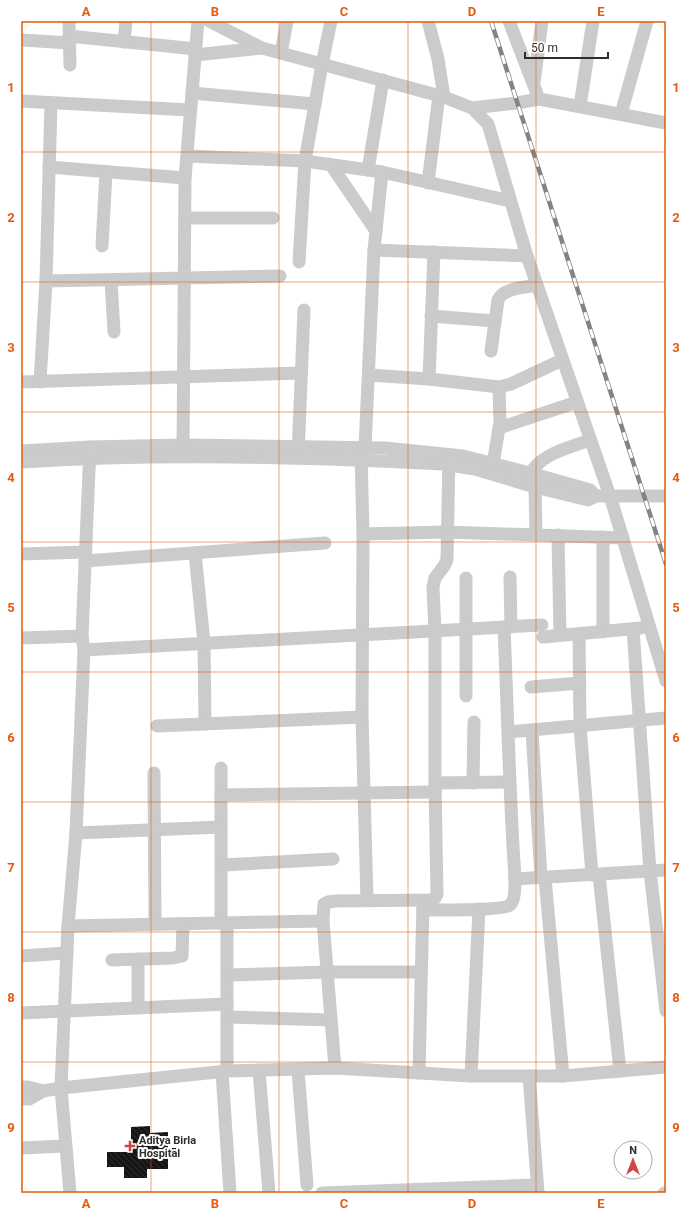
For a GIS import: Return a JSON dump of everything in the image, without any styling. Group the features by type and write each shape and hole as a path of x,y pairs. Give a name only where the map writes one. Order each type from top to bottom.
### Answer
{"street":[{"path":"69,21 70,65"},
{"path":"124,42 126,21"},
{"path":"183,451 185,178 198,21"},
{"path":"209,21 231,26 262,48"},
{"path":"281,53 287,21"},
{"path":"299,262 305,161 331,21"},
{"path":"428,21 438,59 442,96 428,182"},
{"path":"509,21 539,99"},
{"path":"533,85 542,21"},
{"path":"580,106 593,21"},
{"path":"621,114 647,21"},
{"path":"22,40 69,39 124,42 196,52 262,48 442,96 472,108 488,124 527,256 610,496 666,681"},
{"path":"368,170 383,80"},
{"path":"192,93 315,104"},
{"path":"472,108 539,99 666,123"},
{"path":"21,101 190,110"},
{"path":"40,382 46,281 51,103"},
{"path":"187,156 305,161 382,172 510,201"},
{"path":"331,165 376,231"},
{"path":"49,167 185,178"},
{"path":"102,246 106,172"},
{"path":"367,900 363,792 361,635 363,534 362,452 369,375 374,250 382,172"},
{"path":"185,218 273,218"},
{"path":"374,250 527,256"},
{"path":"429,379 434,252"},
{"path":"46,281 280,276"},
{"path":"111,280 114,332"},
{"path":"491,350 498,300 502,294 537,285"},
{"path":"298,453 304,310"},
{"path":"431,316 495,321"},
{"path":"369,375 429,379 499,387 511,384 562,360"},
{"path":"21,382 301,373"},
{"path":"493,464 500,405 499,387"},
{"path":"498,428 577,402"},
{"path":"536,534 530,481 535,465 546,456 590,440"},
{"path":"21,451 298,453 362,452 385,448 448,460 475,469 530,481 590,490 596,496 666,496"},
{"path":"21,462 90,452"},
{"path":"70,1193 60,1088 68,926 76,833 84,650 82,636 90,452"},
{"path":"448,460 462,456 493,464 530,481"},
{"path":"423,905 435,898 436,894 435,631 433,582 447,560 448,460"},
{"path":"363,534 447,532 623,538"},
{"path":"558,535 560,635"},
{"path":"603,537 603,632"},
{"path":"21,554 85,556 196,553 324,543"},
{"path":"196,553 204,643 205,724"},
{"path":"335,1068 323,921 324,904 328,902 367,900 479,909 508,906 513,902 515,896 515,879 509,782 508,732 508,627 510,577"},
{"path":"466,578 466,696"},
{"path":"84,650 508,627 542,631 560,635 650,627"},
{"path":"634,629 650,871 666,1011"},
{"path":"579,634 580,726 596,875 620,1071"},
{"path":"21,638 82,636"},
{"path":"531,687 580,683"},
{"path":"157,726 362,718"},
{"path":"508,732 666,718"},
{"path":"473,783 474,722"},
{"path":"532,730 543,878 563,1076"},
{"path":"221,768 222,864 227,975 224,1072 230,1193"},
{"path":"154,773 153,830 155,924"},
{"path":"221,795 363,792 435,788 473,783 509,782"},
{"path":"76,833 221,827"},
{"path":"222,864 334,859"},
{"path":"515,879 666,870"},
{"path":"419,1073 423,905"},
{"path":"471,1076 479,909"},
{"path":"68,926 323,921"},
{"path":"112,960 173,958 182,956 182,924"},
{"path":"21,956 67,953"},
{"path":"138,959 138,1008"},
{"path":"227,975 327,972 421,972"},
{"path":"21,1013 138,1008 227,1011 331,1020"},
{"path":"21,1099 29,1099 43,1091 60,1088 259,1070 335,1068 471,1076 563,1076 666,1067"},
{"path":"259,1070 269,1193"},
{"path":"298,1070 307,1185"},
{"path":"322,1193 538,1189 529,1076"},
{"path":"21,1087 28,1087 43,1091"},
{"path":"21,1148 65,1146"}],"building":[{"path":"150,1126 150,1133 168,1132 168,1148 179,1148 179,1156 168,1156 168,1169 147,1169 147,1178 124,1178 124,1167 107,1167 107,1152 131,1152 131,1127"}],"railway":[{"path":"491,21 666,564"}],"place":[{"name":"Aditya Birla Hospital","path":"130,1146"}]}
